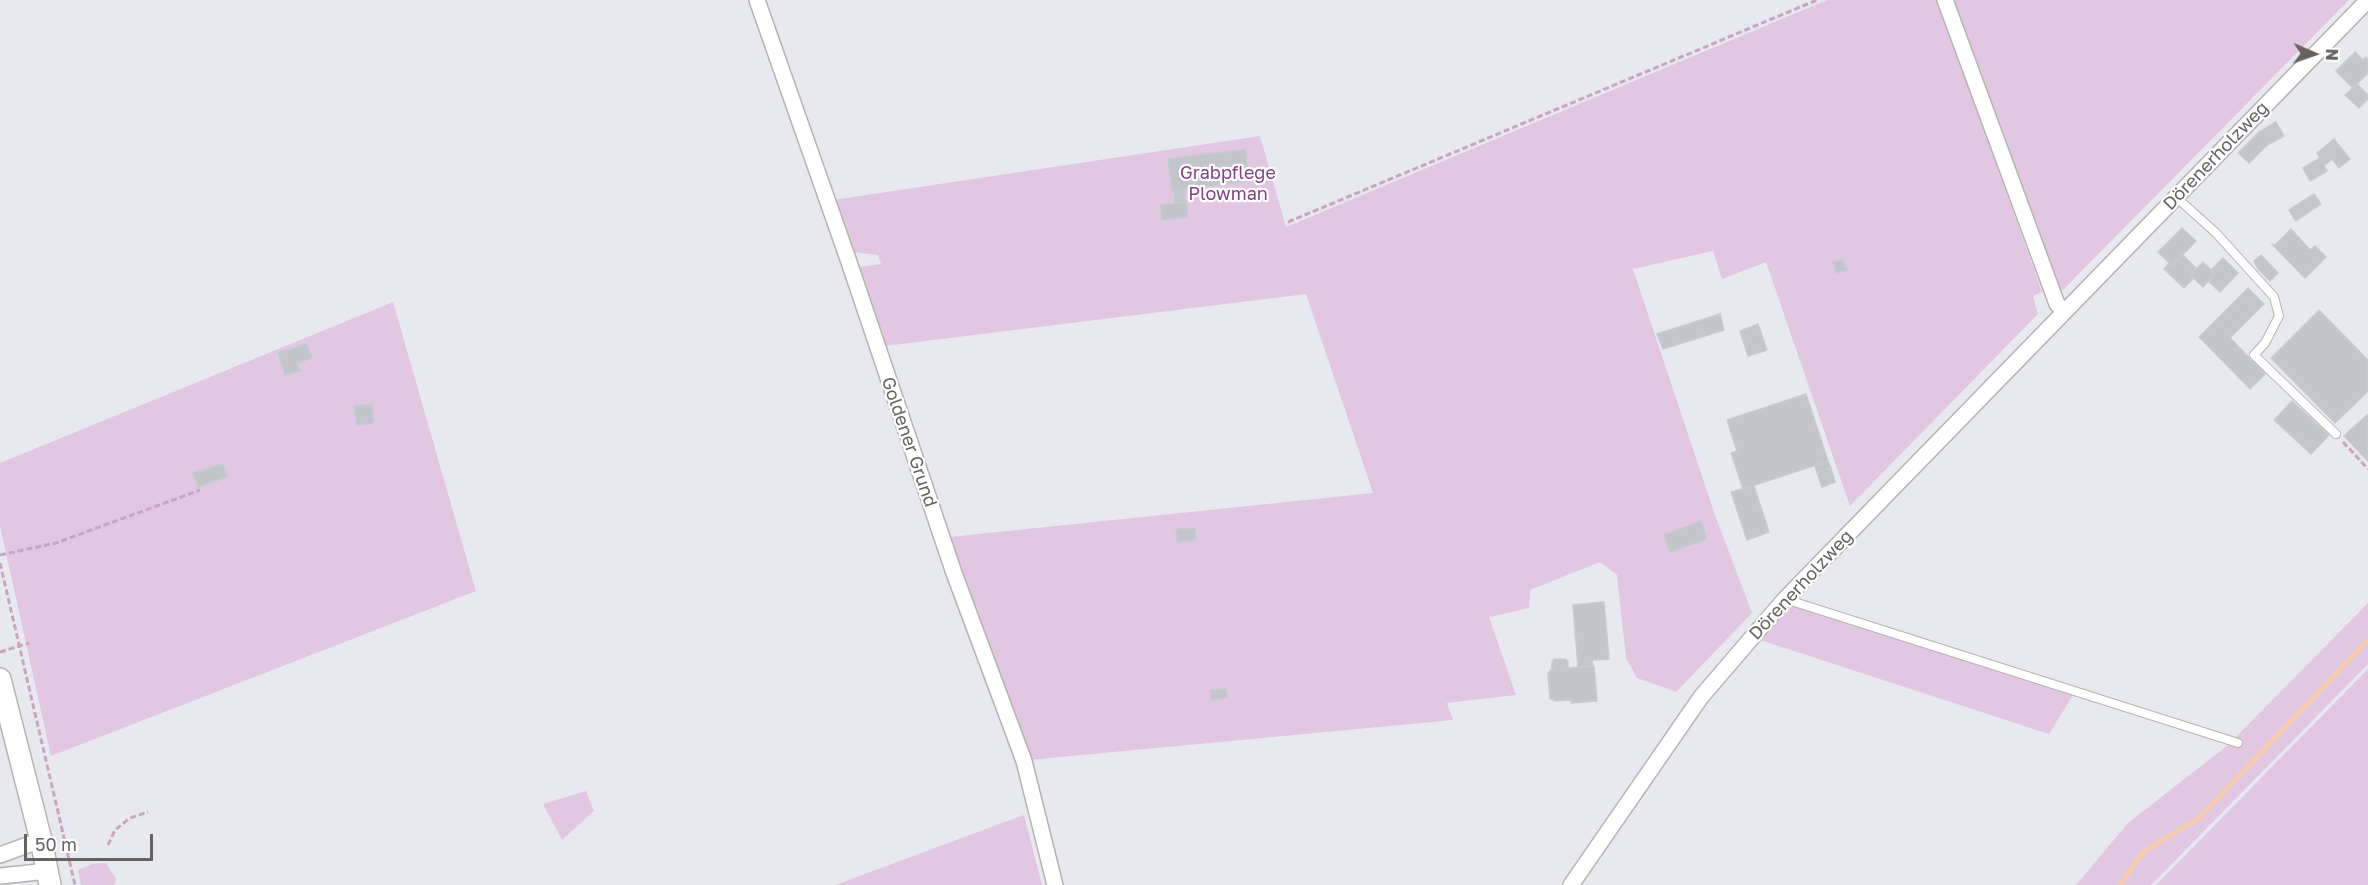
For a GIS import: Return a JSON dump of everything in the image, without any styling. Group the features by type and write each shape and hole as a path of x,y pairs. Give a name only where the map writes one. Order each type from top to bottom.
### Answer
{"main road":[{"path":"0,680 49,878"}],"street":[{"name":"Goldener Grund","path":"757,0 849,262 954,573 1024,761 1055,885"},
{"path":"1945,0 2057,304 2064,311"},
{"name":"Dörenerholzweg","path":"1571,885 1701,697 1785,598 2368,0"},
{"path":"0,855 41,840"},
{"path":"0,876 49,878"}],"lane":[{"path":"2176,197 2216,233 2274,297 2278,316 2265,343 2254,355 2336,434"},
{"path":"1785,598 2238,743"}],"path":[{"path":"1288,222 1817,0"},
{"path":"2336,434 2368,469"},
{"path":"0,555 56,543 200,489"},
{"path":"0,563 75,885"},
{"path":"0,652 29,643"},
{"path":"108,845 115,831 129,818 148,812"}],"green space":[{"name":"Grabpflege Plowman","path":"1827,0 1937,0 2042,292 2033,296 2038,314 1850,506 1766,262 1722,279 1713,251 1633,269 1715,515 1752,613 1676,692 1637,678 1626,658 1617,575 1600,562 1530,590 1529,608 1489,617 1516,695 1447,703 1453,720 1029,760 950,537 1373,493 1306,294 885,346 858,267 881,264 878,255 851,252 833,200 1260,136 1286,227"},
{"path":"1953,0 2349,0 2058,295"},
{"path":"393,302 476,591 51,756 0,526 0,463"},
{"path":"1790,601 2073,695 2049,734 1757,639"},
{"path":"2368,603 2368,664 2151,885 2076,885 2128,823 2228,745"},
{"path":"2368,669 2368,885 2156,885"},
{"path":"586,791 594,811 562,840 543,804"},
{"path":"1024,815 1042,885 835,885"},
{"path":"106,863 116,879 114,885 81,885 78,870 92,864"}],"building":[{"path":"2355,52 2363,60 2366,57 2368,59 2368,73 2353,88 2336,71"},
{"path":"2357,84 2368,95 2368,99 2359,108 2345,95"},
{"path":"2276,122 2284,136 2267,145 2249,163 2238,153 2259,132"},
{"path":"2334,139 2350,159 2339,168 2332,159 2324,166 2327,171 2310,181 2303,168 2320,158 2317,153"},
{"path":"1245,149 1249,181 1172,191 1168,159"},
{"path":"1184,190 1185,202 1175,203 1174,191"},
{"path":"2314,194 2321,204 2296,221 2289,210"},
{"path":"1186,202 1188,217 1162,220 1160,205"},
{"path":"2182,228 2196,241 2172,266 2158,252"},
{"path":"2291,229 2310,250 2315,246 2326,257 2305,278 2272,244 2275,245"},
{"path":"2183,255 2196,268 2190,275 2193,279 2184,288 2164,269 2169,263 2172,266"},
{"path":"2261,255 2278,273 2270,281 2258,269 2254,261"},
{"path":"2223,258 2238,273 2220,292 2209,282 2215,274 2211,270"},
{"path":"1843,259 1847,270 1836,273 1833,262"},
{"path":"2203,262 2215,274 2203,287 2191,275"},
{"path":"2248,288 2264,304 2230,338 2265,374 2250,389 2199,337"},
{"path":"2319,310 2368,360 2368,391 2335,423 2271,358"},
{"path":"1720,314 1724,330 1663,349 1657,334"},
{"path":"1758,324 1767,350 1748,356 1740,331"},
{"path":"307,344 312,358 297,363 300,371 285,375 278,353"},
{"path":"1806,394 1828,461 1743,489 1731,453 1737,451 1727,420"},
{"path":"2292,401 2329,435 2311,454 2274,420"},
{"path":"372,404 374,423 357,425 354,406"},
{"path":"2368,414 2368,461 2344,436"},
{"path":"1828,461 1831,468 1817,473 1815,465"},
{"path":"223,464 227,477 198,487 193,473"},
{"path":"1831,468 1835,482 1822,487 1817,473"},
{"path":"1754,486 1769,532 1747,540 1731,492"},
{"path":"1701,521 1707,539 1670,552 1664,535"},
{"path":"1195,528 1196,540 1177,542 1176,529"},
{"path":"1604,602 1609,659 1592,660 1593,666 1578,667 1573,605"},
{"path":"1554,659 1565,659 1568,661 1568,668 1594,666 1597,701 1571,703 1571,700 1555,701 1550,698 1548,673 1552,669"},
{"path":"1226,689 1227,698 1211,700 1210,690"}],"waterway":[{"path":"2120,885 2143,852 2199,818 2368,640"}]}
